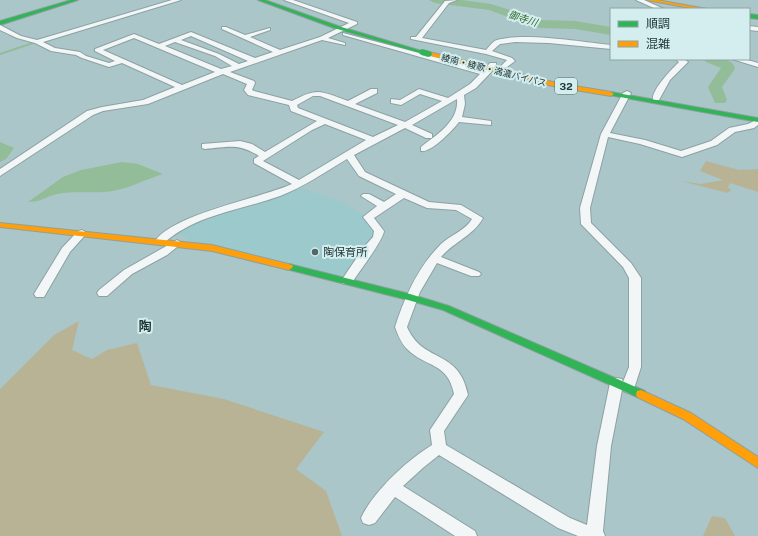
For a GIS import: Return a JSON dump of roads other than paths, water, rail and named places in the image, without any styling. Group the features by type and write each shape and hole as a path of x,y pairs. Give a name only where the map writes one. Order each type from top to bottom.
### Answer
{"main road":[{"path":"0,23 76,0"},
{"name":"綾南・綾歌・満濃バイパス","path":"260,0 344,29 489,69 626,96 705,109 758,115"},
{"name":"綾南・綾歌・満濃バイパス","path":"273,0 344,29"},
{"path":"648,0 699,8"},
{"name":"綾南・綾歌・満濃バイパス","path":"489,69 503,68 626,96 656,98 758,120"},
{"path":"0,225 160,241 212,248 410,297 446,308 623,385 687,416 758,463"}],"street":[{"path":"37,42 178,0"},
{"path":"0,173 90,113 102,108 146,102 253,60 322,38 355,23 287,0"},
{"path":"639,0 659,8"},
{"path":"451,1 415,38 487,52 510,59 511,61 503,68"},
{"path":"0,27 19,37 37,42 53,50 78,53 84,57 109,65 122,61"},
{"path":"224,28 279,52"},
{"path":"216,43 268,29"},
{"path":"159,46 191,34 216,43 253,60"},
{"path":"181,87 97,50 134,36 251,83 248,90 256,95 293,104 318,93 406,125 429,136"},
{"path":"322,38 343,44"},
{"path":"174,40 217,55 238,66"},
{"path":"487,52 498,42 514,40 549,41 610,47"},
{"path":"427,52 445,44"},
{"path":"160,241 171,231 199,218 277,194 299,184 374,140 406,125 449,101 480,80 489,69 427,52"},
{"path":"656,98 658,92 675,69 684,62 681,60"},
{"path":"740,60 758,65"},
{"path":"348,104 374,91"},
{"path":"394,101 401,103 419,92 449,101"},
{"path":"424,149 449,129 457,119 462,104 460,94"},
{"path":"439,448 564,523 595,535 604,446 623,385 635,367 635,278 627,265 586,224 585,208 605,134 626,96"},
{"path":"293,104 294,109 374,140"},
{"path":"457,119 488,123"},
{"path":"605,134 642,142 670,152 682,154 714,143 732,130 751,126 758,120"},
{"path":"299,184 257,161 309,128 324,121"},
{"path":"205,146 240,144 248,146 265,156"},
{"path":"349,155 362,174 428,205 458,207 478,218 475,225 451,241 434,258 410,297 401,327 407,340 413,347 447,366 460,381 461,395 437,430 439,448"},
{"path":"347,282 368,249 378,238 379,231 368,217 404,193"},
{"path":"366,196 384,206"},
{"path":"40,294 66,250 82,233"},
{"path":"103,293 128,272 164,253 177,243"},
{"path":"434,258 475,274"},
{"path":"369,518 392,488 421,458 439,448"},
{"path":"392,488 469,536"}],"waterway":[{"name":"御寺川","path":"435,0 491,7 540,24 575,25 610,31"},
{"path":"0,54 33,43"},
{"name":"御寺川","path":"713,60 728,66 728,69 715,87 720,100"}],"place":[{"name":"陶保育所","path":"315,252"}],"district":[{"name":"陶","path":"145,326"}]}
